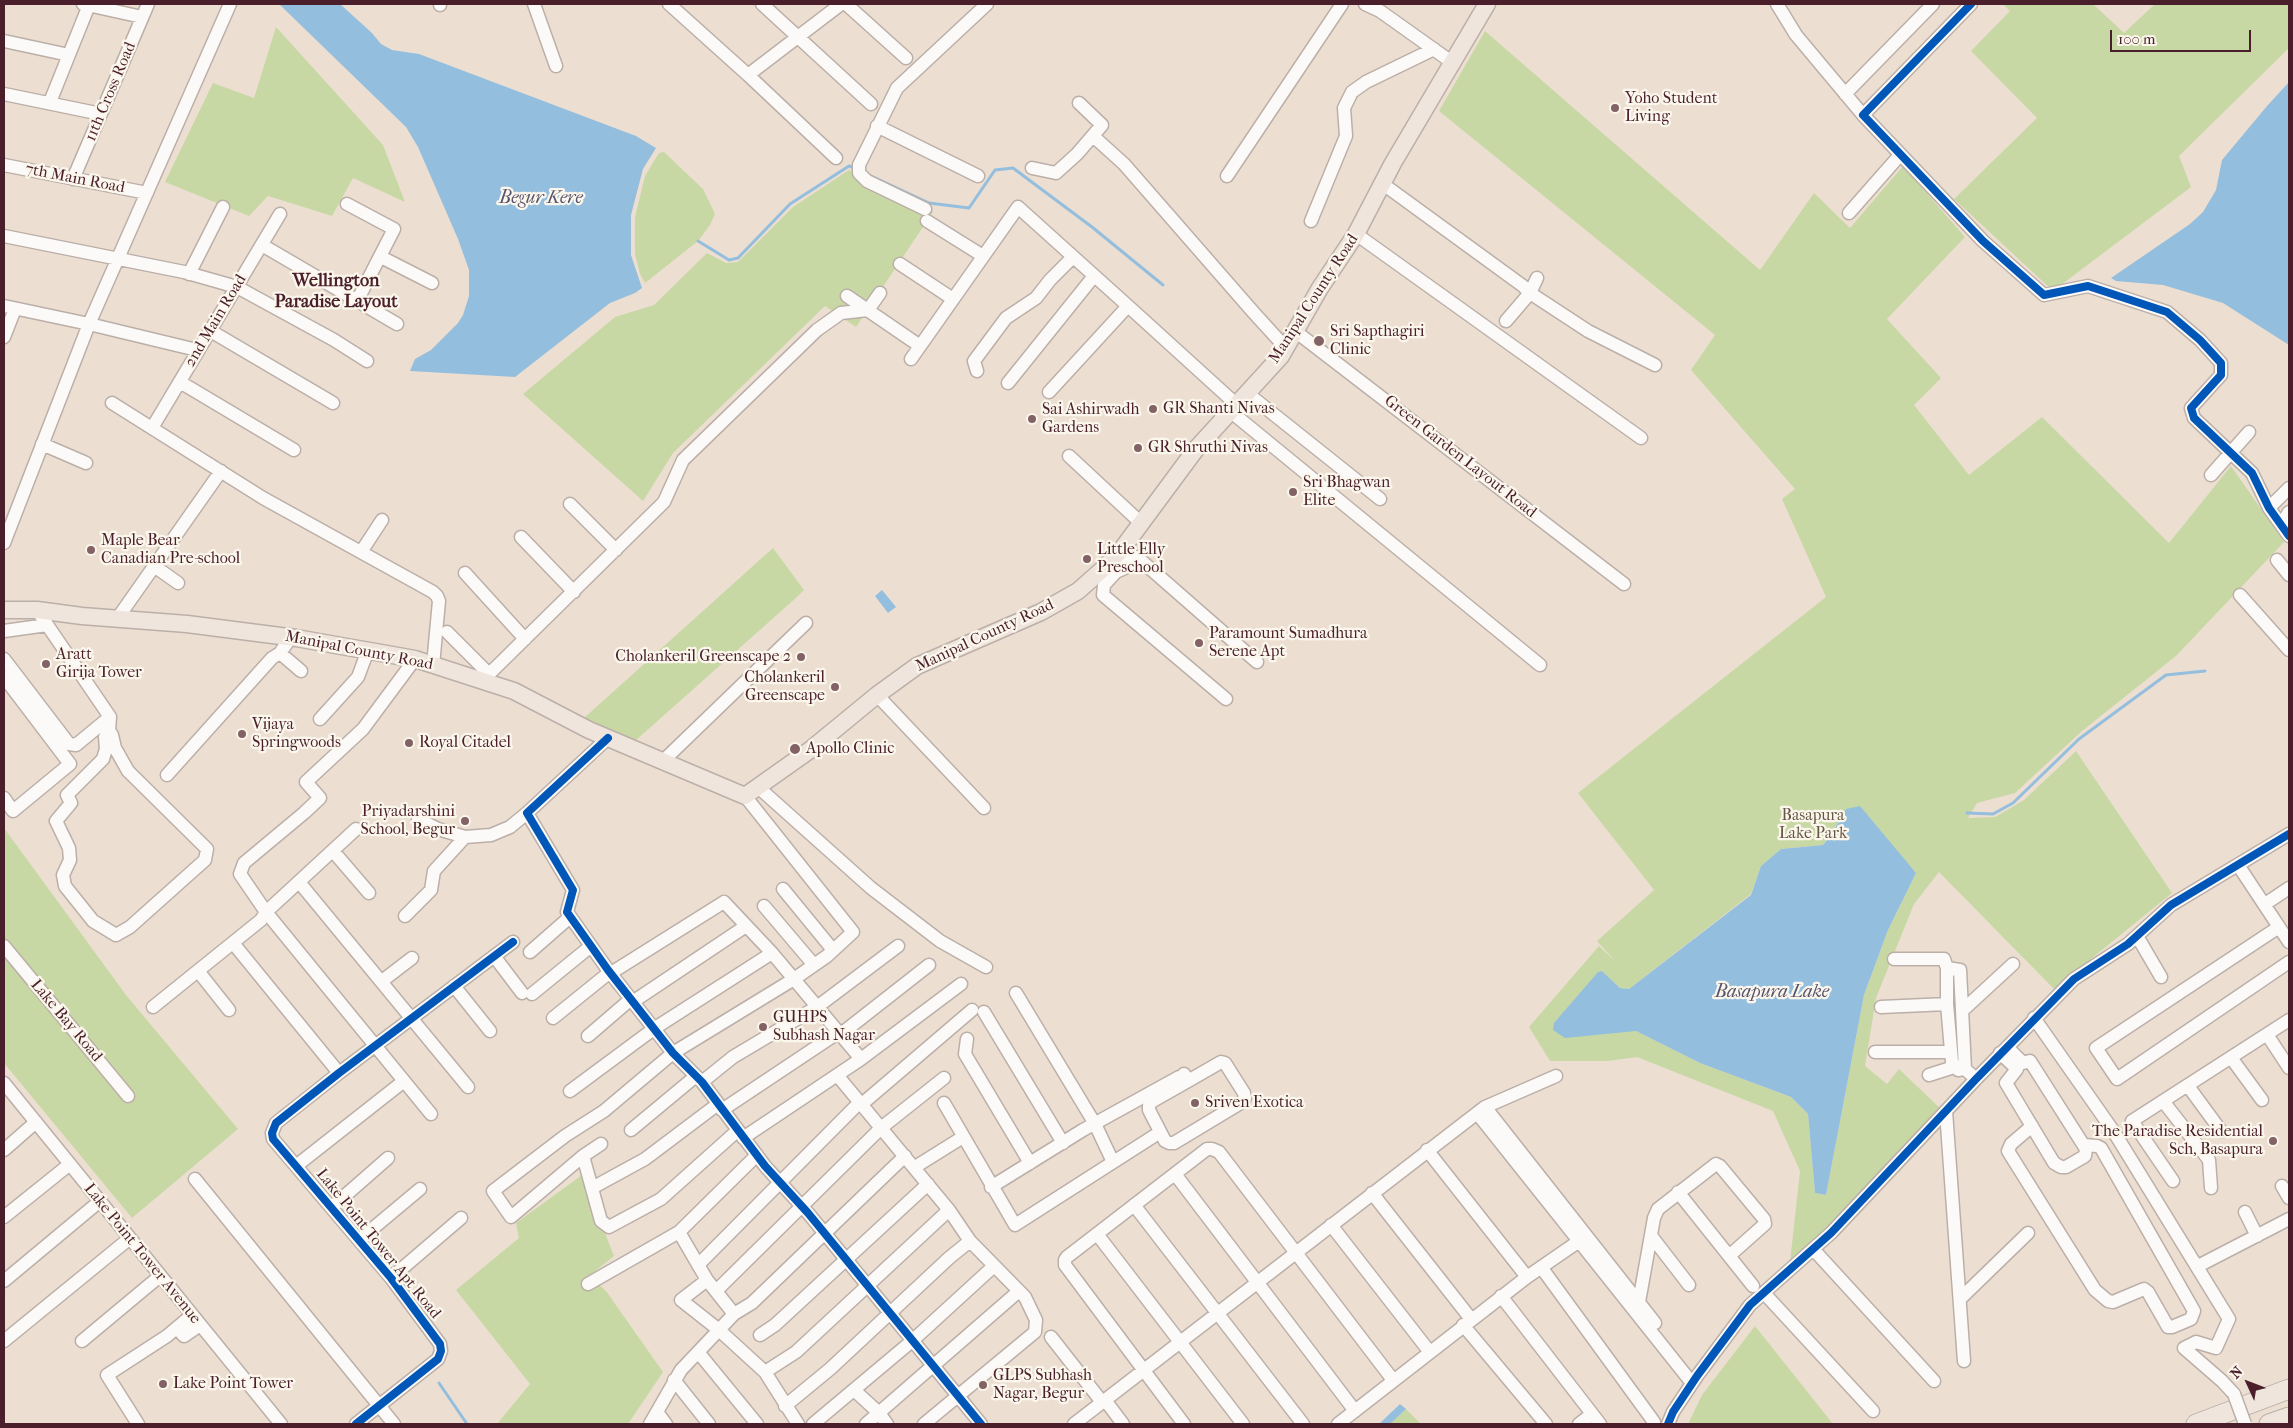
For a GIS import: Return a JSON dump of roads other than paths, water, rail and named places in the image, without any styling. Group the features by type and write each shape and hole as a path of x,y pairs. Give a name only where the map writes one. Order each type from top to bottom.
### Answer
{"highway":[{"path":"2196,1424 2289,1389"},
{"path":"2269,1424 2289,1417"}],"main road":[{"name":"Manipal County Road","path":"4,610 37,610 117,619 187,624 288,636 415,659 485,677 608,738 663,761 751,792 810,750 877,695 917,666 1041,612 1078,591 1121,562 1140,523 1196,449 1280,356 1320,288 1356,234 1393,163 1487,4"}],"street":[{"path":"50,102 69,55 86,4 142,17"},
{"name":"11th Cross Road","path":"73,179 148,4"},
{"path":"4,543 89,324 230,4"},
{"path":"534,4 556,66"},
{"path":"669,4 836,158"},
{"path":"762,4 872,104"},
{"path":"748,75 799,38 841,4"},
{"path":"846,4 906,58"},
{"path":"1227,176 1342,4"},
{"path":"1365,4 1453,63"},
{"path":"1777,4 1796,35 1863,115 1983,241 2044,295 2088,286 2168,312 2200,340 2221,364 2221,375 2191,408 2194,418 2252,474 2269,508 2289,536"},
{"path":"1845,94 1933,4"},
{"path":"1863,115 1971,4"},
{"path":"925,208 867,181 859,172 859,164 897,88 978,7"},
{"path":"4,41 69,55"},
{"path":"1312,221 1346,136 1344,108 1352,92 1366,82 1434,49"},
{"path":"4,94 101,114"},
{"path":"1032,168 1056,173 1077,154 1102,125 1079,104"},
{"path":"877,126 978,176"},
{"path":"1092,136 1124,164 1285,347"},
{"path":"1849,213 1900,155"},
{"name":"7th Main Road","path":"4,165 147,193"},
{"path":"1383,184 1530,293 1588,332 1655,366"},
{"path":"347,204 394,229 357,301"},
{"path":"189,274 223,207"},
{"path":"910,359 1018,207 1238,403 1540,664"},
{"name":"2nd Main Road","path":"152,428 280,214"},
{"path":"927,222 983,256"},
{"path":"1356,234 1641,438"},
{"path":"4,236 189,274 236,287 334,340 367,361"},
{"path":"262,245 397,324"},
{"path":"381,257 432,283"},
{"path":"977,371 974,360 1006,318 1036,298 1050,280 1073,257"},
{"path":"900,264 953,299"},
{"path":"1008,383 1094,276"},
{"path":"1506,321 1530,293 1537,278"},
{"path":"447,632 485,677 664,502 683,460 810,336 841,313 868,310 880,293"},
{"path":"847,296 920,346"},
{"path":"1049,392 1128,306"},
{"path":"4,337 9,307 197,350"},
{"path":"209,330 333,403"},
{"name":"Green Garden Layout Road","path":"1295,331 1624,584"},
{"path":"180,382 294,450"},
{"path":"112,403 263,498 437,596 439,602 433,665"},
{"path":"1238,403 1380,499"},
{"path":"2211,475 2249,432"},
{"path":"42,444 86,462"},
{"path":"1069,456 1140,523"},
{"path":"117,619 221,471"},
{"path":"2269,508 2289,488"},
{"path":"570,504 616,550"},
{"path":"2289,512 2284,520 2289,526"},
{"path":"361,552 382,520"},
{"path":"521,537 574,592"},
{"path":"1226,699 1103,595 1104,586 1116,572 1121,562 1137,557 1257,662"},
{"path":"2277,560 2289,575"},
{"path":"154,566 178,583"},
{"path":"466,573 525,639"},
{"path":"2240,595 2289,650"},
{"path":"37,610 110,717 109,730 105,737 110,748 128,771 207,849 205,860 130,927 116,935 93,921 65,886 63,875 70,860 69,848 56,821 71,804 67,795 103,759 110,748"},
{"path":"663,761 806,623"},
{"path":"4,630 47,625"},
{"path":"166,775 276,656 288,636"},
{"path":"320,719 358,677 368,650"},
{"path":"276,656 301,671"},
{"path":"4,659 69,744 76,745 110,717"},
{"path":"415,659 363,729 306,782 320,798 244,864 240,874 266,912 431,1114"},
{"path":"4,677 70,764 14,811 4,798"},
{"path":"877,695 984,808"},
{"path":"418,819 438,829 465,837 491,835 510,828 608,738"},
{"path":"601,1144 583,1156 510,1217 493,1191 565,1136 604,1111 673,1052 794,979 833,950 853,932 751,792"},
{"path":"751,792 940,941 986,967"},
{"path":"527,813 573,890 566,912 570,918 673,1052 699,1079 740,1135 802,1207 981,1424"},
{"path":"153,1007 261,920 266,912 356,829"},
{"path":"1668,1424 1673,1412 1694,1380 1759,1290 1813,1249 1844,1220 1976,1078 2074,979 2137,936 2171,905 2289,834"},
{"path":"405,916 431,890 434,871 465,837"},
{"path":"333,851 369,893"},
{"path":"2238,865 2289,942"},
{"path":"299,882 468,1087"},
{"path":"2265,904 2289,888"},
{"path":"783,889 833,950"},
{"path":"553,1018 611,973 724,902 772,953 861,1059"},
{"path":"764,906 814,965"},
{"path":"530,952 570,918"},
{"path":"588,1036 633,1000 746,926"},
{"path":"2279,926 2096,1048 2117,1079 2289,962"},
{"path":"2137,936 2161,977"},
{"path":"233,942 339,1073 513,942"},
{"name":"Lake Bay Road","path":"4,946 128,1096"},
{"path":"494,956 527,994 591,946"},
{"path":"631,1130 699,1079 817,1007 898,946"},
{"path":"570,1091 655,1028 772,953"},
{"path":"382,981 412,958"},
{"path":"1894,958 1944,959 1947,968 1947,1004 1951,1052 1960,1068 1976,1078"},
{"path":"1963,1010 2013,964"},
{"path":"592,1188 645,1159 720,1107 840,1033 929,965"},
{"path":"1947,968 1960,970 1963,1010 1960,1068"},
{"path":"198,971 229,1010"},
{"path":"583,1156 601,1220 609,1227 661,1199 740,1135 861,1059 961,984"},
{"path":"454,986 490,1031"},
{"path":"1016,992 1095,1124 1113,1162"},
{"path":"1881,1007 1947,1004"},
{"path":"698,1265 861,1103 978,1011 1063,1143"},
{"path":"2034,1018 2114,1132 2229,1319 2216,1348 2196,1342 2184,1348 2234,1394 2245,1424"},
{"path":"2173,1181 2132,1121 2268,1036 2289,1020"},
{"path":"2268,1036 2289,1068"},
{"path":"966,1039 965,1054 1030,1163"},
{"path":"2004,1050 2020,1066"},
{"path":"1875,1052 1951,1052"},
{"path":"2232,1059 2262,1100"},
{"path":"2028,1060 2084,1145 2086,1149 2085,1156 2070,1166 2061,1167 2054,1163 2032,1126 2006,1082 2028,1060"},
{"path":"1186,1077 1206,1061"},
{"path":"991,1187 1095,1124 1186,1077 1221,1062 1225,1063 1244,1093 1245,1098 1242,1102 1191,1133 1169,1143 1165,1141 1149,1110 1151,1102 1167,1088"},
{"path":"1929,1075 1960,1068"},
{"name":"Lake Point Tower Apt Road","path":"339,1073 276,1123 272,1133 273,1139 391,1278 436,1337 442,1351 438,1359 356,1424"},
{"path":"837,1075 916,1168 949,1210 970,1241 1025,1297 1036,1320 1035,1332 927,1424"},
{"path":"1074,1424 1481,1110 1556,1076"},
{"path":"716,1291 881,1128 944,1078"},
{"path":"296,1166 404,1081"},
{"path":"2188,1086 2221,1131"},
{"name":"Lake Point Tower Avenue","path":"5,1087 36,1122 281,1424"},
{"path":"2164,1101 2209,1160 2211,1188"},
{"path":"944,1102 1014,1225 1154,1136"},
{"path":"1481,1110 1694,1380"},
{"path":"1946,1111 1964,1361"},
{"path":"4,1150 36,1122"},
{"path":"2032,1126 2011,1144 2008,1152 2095,1290 2108,1301 2113,1302 2144,1289 2148,1292 2168,1327 2172,1328 2192,1319 2194,1311 2101,1148 2095,1145 2084,1145"},
{"path":"916,1168 963,1138"},
{"path":"1184,1424 1065,1264 1067,1257 1207,1149 1216,1150 1393,1380"},
{"path":"1428,1150 1527,1276"},
{"path":"588,1284 679,1232 757,1155"},
{"path":"650,1424 681,1370 734,1314 752,1303 905,1156"},
{"path":"332,1207 388,1158"},
{"path":"4,1217 70,1164"},
{"path":"1638,1302 1652,1238 1654,1218 1658,1209 1716,1164 1720,1166 1764,1218 1765,1224 1729,1256"},
{"path":"1175,1174 1355,1411"},
{"path":"195,1179 394,1424"},
{"path":"760,1335 775,1325 928,1184"},
{"path":"2282,1186 2289,1198"},
{"path":"359,1240 420,1189"},
{"path":"1678,1192 1759,1290 1873,1410"},
{"path":"1372,1193 1467,1322 1546,1424"},
{"path":"4,1281 100,1201"},
{"path":"1134,1205 1303,1424"},
{"path":"764,1372 796,1352 949,1210"},
{"path":"2244,1212 2257,1236"},
{"path":"391,1278 461,1218"},
{"path":"2198,1266 2289,1219"},
{"path":"1332,1225 1429,1352"},
{"path":"679,1232 708,1280 734,1314"},
{"path":"1960,1299 2028,1233"},
{"path":"1097,1234 1243,1424"},
{"path":"4,1341 130,1238"},
{"path":"1652,1238 1689,1285"},
{"path":"1338,1424 1527,1276 1583,1239"},
{"path":"1583,1239 1638,1302 1694,1380"},
{"path":"785,1406 830,1369 948,1258 970,1241"},
{"path":"1813,1249 1819,1259 1934,1381"},
{"path":"813,1424 912,1341 994,1266"},
{"path":"1541,1267 1654,1422"},
{"path":"82,1341 160,1276"},
{"path":"708,1280 681,1300 719,1330 764,1372 798,1424"},
{"path":"866,1424 1020,1291"},
{"path":"1501,1296 1600,1424"},
{"path":"138,1424 108,1375 177,1328 196,1320"},
{"path":"1051,1337 1123,1424"},
{"path":"698,1352 757,1424"},
{"path":"674,1380 709,1424"},
{"path":"854,1390 888,1424"},
{"path":"657,1412 666,1424"},
{"path":"1579,1424 1592,1414"}],"water":[{"name":"Begur Kere","path":"279,4 340,4 372,33 381,44 392,50 419,54 636,136 656,148 643,169 631,215 631,255 642,288 635,293 610,303 515,377 410,371 415,359 431,350 458,323 463,315 469,296 469,270 458,239 418,147 406,127"},
{"path":"2289,82 2289,345 2223,303 2163,285 2116,281 2111,278 2190,224 2203,212 2216,190 2222,160"},
{"path":"882,590 896,607 888,613 875,596"},
{"name":"Basapura Lake","path":"1860,806 1916,873 1888,930 1864,995 1826,1195 1815,1193 1808,1114 1791,1097 1700,1063 1636,1031 1565,1038 1553,1030 1554,1023 1598,972 1602,971 1620,988 1629,989 1751,895 1761,866 1781,849 1823,845 1846,809"},
{"path":"1400,1404 1406,1409 1390,1424 1379,1424"}],"waterway":[{"path":"698,241 729,260 738,258 790,204 849,166 852,167"},
{"path":"869,175 929,203 969,208 995,170 1013,168 1092,227 1163,285"},
{"path":"1967,813 1993,814 2013,803 2079,739 2166,675 2205,671"},
{"path":"439,1383 467,1424"}],"place":[{"name":"Yoho Student Living","path":"1615,108"},
{"name":"Sri Sapthagiri Clinic","path":"1319,341"},
{"name":"GR Shanti Nivas","path":"1153,409"},
{"name":"Sai Ashirwadh Gardens","path":"1032,419"},
{"name":"GR Shruthi Nivas","path":"1138,448"},
{"name":"Sri Bhagwan Elite","path":"1293,492"},
{"name":"Maple Bear Canadian Pre-school","path":"91,550"},
{"name":"Little Elly Preschool","path":"1087,559"},
{"name":"Paramount Sumadhura Serene Apt","path":"1199,643"},
{"name":"Cholankeril Greenscape 2","path":"801,657"},
{"name":"Aratt Girija Tower","path":"46,664"},
{"name":"Cholankeril Greenscape","path":"835,687"},
{"name":"Vijaya Springwoods","path":"242,734"},
{"name":"Royal Citadel","path":"409,743"},
{"name":"Apollo Clinic","path":"795,749"},
{"name":"Priyadarshini School, Begur","path":"465,821"},
{"name":"GUHPS Subhash Nagar","path":"763,1027"},
{"name":"Sriven Exotica","path":"1195,1103"},
{"name":"The Paradise Residential Sch, Basapura","path":"2273,1141"},
{"name":"Lake Point Tower","path":"163,1384"},
{"name":"GLPS Subhash Nagar, Begur","path":"983,1385"}],"district":[{"name":"Wellington Paradise Layout","path":"336,292"}],"park label":[{"name":"Basapura Lake Park","path":"1813,825"}]}
